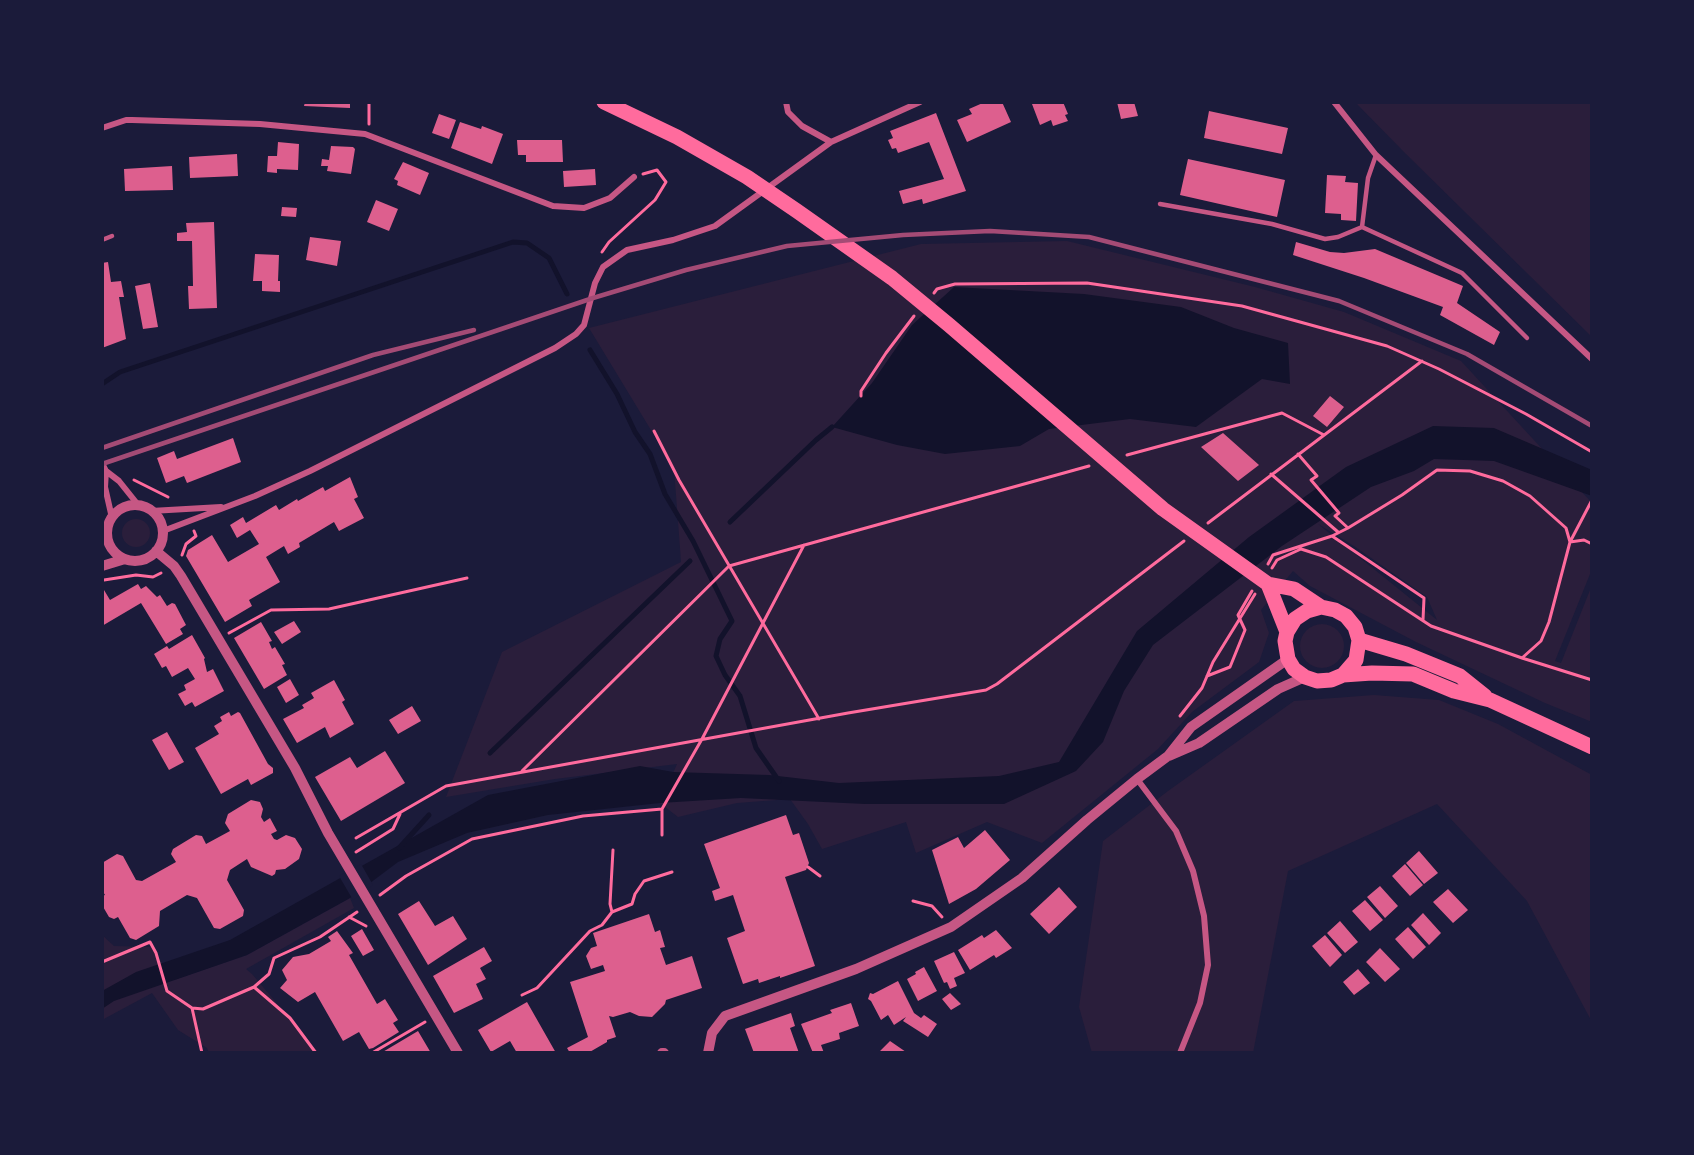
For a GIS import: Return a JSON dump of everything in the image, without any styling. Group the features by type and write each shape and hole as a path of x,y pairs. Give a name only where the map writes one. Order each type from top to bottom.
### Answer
{"main road":[{"path":"604,102 677,137 747,177 891,278 949,324 1163,510 1268,584 1294,589 1321,608"},
{"path":"1268,584 1287,632"},
{"path":"1343,675 1356,660 1359,640 1355,627 1346,616 1335,610 1321,608 1307,611 1295,620 1287,632 1285,650 1294,669 1305,677 1317,681 1331,680 1343,675 1413,674 1454,691 1490,700 1592,747"},
{"path":"1359,640 1406,654 1460,676 1490,700"}],"street":[{"path":"786,102 788,112 802,126 831,142"},
{"path":"163,531 255,496 310,471 555,348 576,334 584,325 595,283 603,267 627,250 673,240 715,226 831,142 920,102"},
{"path":"1334,102 1376,155 1592,359"},
{"path":"102,128 132,120 260,124 369,135 553,206 584,208 610,198 634,177"},
{"path":"102,463 106,471 119,481 140,506 157,516 163,531 156,551 145,559 132,561 125,559 111,548 105,538 112,518 124,508 140,506"},
{"path":"106,471 105,487 112,518"},
{"path":"151,511 228,506"},
{"path":"156,551 174,566 181,576 295,768 328,833 375,901 458,1053"},
{"path":"102,566 125,559"},
{"path":"1168,756 1191,727 1288,658"},
{"path":"708,1053 712,1033 725,1016 856,969 951,927 1022,878 1137,779 1168,756 1199,743 1278,688 1305,677"},
{"path":"1137,779 1176,831 1193,871 1204,916 1209,965 1200,1003 1180,1053"}],"lane":[{"path":"1362,227 1368,178 1376,155"},
{"path":"1160,204 1272,224 1325,238 1338,237 1362,227 1462,273 1527,338"},
{"path":"102,240 112,236"}],"path":[{"path":"369,102 369,135"},
{"path":"603,267 599,263 601,253 609,242 655,200 666,182 657,170 634,177"},
{"path":"931,297 937,289 955,284 1087,283 1242,306 1388,346 1526,414 1592,452"},
{"path":"861,396 861,391 917,312"},
{"path":"1205,525 1422,361"},
{"path":"1123,457 1282,412 1324,435"},
{"path":"654,431 679,480 819,719"},
{"path":"1298,454 1317,476 1311,480 1340,513 1335,516 1348,528"},
{"path":"521,772 729,566 1089,466"},
{"path":"1423,620 1424,598 1332,536 1402,495 1437,470 1470,471 1503,481 1530,496 1566,528 1570,542"},
{"path":"1271,474 1338,532"},
{"path":"1522,658 1541,641 1550,622 1570,542 1592,500"},
{"path":"356,838 446,786 986,690 997,684 1186,540"},
{"path":"1570,542 1584,540 1592,544"},
{"path":"662,834 662,809 702,740 805,545"},
{"path":"1341,567 1431,626 1592,681"},
{"path":"218,640 271,610 329,609 467,578"},
{"path":"1177,726 1180,715 1202,688 1213,662"},
{"path":"375,901 406,876 472,838 583,816 662,809"},
{"path":"344,859 393,829 401,812"},
{"path":"612,912 610,904 613,850"},
{"path":"808,867 820,876"},
{"path":"522,995 537,987 590,931 602,925 612,912 632,904 635,894 644,881 672,872"},
{"path":"913,901 932,906 951,927"},
{"path":"150,942 156,953 166,990 192,1008 203,1009 255,987 269,974 274,958 320,937 359,910"},
{"path":"102,962 150,942 153,937"},
{"path":"255,987 290,1018 316,1053"},
{"path":"192,1008 202,1053"},
{"path":"372,1053 422,1024 435,1013"}],"shaded area":[{"path":"1355,102 1592,102 1592,337 1405,153"},
{"path":"1067,241 1255,287 1344,312 1461,361 1592,503 1592,569 1555,661 1561,663 1592,585 1592,722 1545,703 1416,642 1310,586 1293,571 1261,610 1269,633 1259,662 1192,712 1158,749 1042,843 987,822 916,853 906,822 822,849 790,799 737,803 678,817 660,803 677,764 555,779 446,797 502,652 681,562 674,468 589,328 921,244","holes":["1318,524 1427,597 1437,620"]},
{"path":"954,287 1084,294 1181,307 1234,328 1288,343 1290,384 1262,379 1196,427 1130,419 1049,429 1020,446 945,454 897,445 832,427 872,383 912,325"},
{"path":"1433,426 1494,428 1592,470 1592,496 1494,461 1434,459 1414,471 1371,487 1282,546 1153,645 1124,691 1103,742 1076,771 1004,804 865,804 741,798 660,803 548,815 467,833 398,862 350,898 247,955 114,1001 102,1009 102,991 136,972 230,940 488,795 640,766 673,772 769,775 839,783 999,776 1059,762 1137,631 1249,537 1346,467"},
{"path":"136,519 146,523 150,533 146,543 136,547 126,543 122,533 126,523"},
{"path":"1322,624 1331,625 1338,630 1343,637 1343,655 1338,662 1331,667 1322,668 1313,667 1306,662 1301,655 1300,646 1301,637 1306,630 1313,625"},
{"path":"1374,695 1439,700 1498,724 1592,775 1592,1022 1527,901 1437,804 1288,871 1253,1053 1092,1053 1079,1007 1103,841 1168,791 1294,701"},
{"path":"350,898 354,908 246,969 319,1053 209,1053 207,1048 178,1030 152,993 102,1020 102,935 114,946 151,947 174,980 247,955"}],"pier":[{"path":"361,864 373,885 353,900 339,876"}],"building":[{"path":"305,102 350,102 350,108 304,106"},
{"path":"985,102 1002,102 1011,122 967,142 957,120 972,114 969,109"},
{"path":"1063,102 1068,121 1053,126 1051,120 1040,125 1032,104"},
{"path":"1117,102 1134,102 1138,116 1121,119"},
{"path":"1209,111 1288,128 1282,154 1204,138"},
{"path":"936,113 966,191 923,204 922,199 903,204 899,191 944,179 929,142 898,153 896,148 892,149 888,140 893,138 890,131"},
{"path":"439,114 456,120 449,139 432,133"},
{"path":"460,122 481,129 482,126 503,134 492,164 451,148"},
{"path":"517,140 562,140 563,162 526,162 526,155 518,155"},
{"path":"278,142 299,144 298,170 277,169 277,173 267,172 268,156 277,156"},
{"path":"331,146 355,149 351,174 327,171 328,166 321,166 322,159 329,160"},
{"path":"237,154 238,176 190,178 189,157"},
{"path":"1188,159 1285,180 1277,217 1180,195"},
{"path":"403,162 429,173 420,195 397,185 398,181 394,179"},
{"path":"172,166 173,190 125,191 124,169"},
{"path":"595,169 596,185 564,187 563,171"},
{"path":"1327,175 1346,176 1345,182 1358,183 1356,221 1341,220 1341,214 1325,213"},
{"path":"376,200 398,209 389,231 367,222"},
{"path":"282,207 297,208 296,217 281,216"},
{"path":"214,222 217,308 189,309 188,286 193,286 192,241 177,241 177,233 187,232 186,223"},
{"path":"310,237 341,241 337,266 306,260"},
{"path":"1296,242 1330,252 1344,253 1375,249 1463,286 1457,303 1500,332 1494,345 1440,315 1443,307 1293,255"},
{"path":"255,254 279,255 280,292 262,291 262,281 253,281"},
{"path":"108,262 111,282 121,281 124,297 119,297 126,339 102,348 102,322 104,321 102,263"},
{"path":"150,283 158,327 143,329 135,286"},
{"path":"1330,396 1344,407 1327,427 1313,416"},
{"path":"1223,433 1259,465 1238,481 1201,447"},
{"path":"233,438 241,462 187,483 184,476 166,483 157,458 174,451 177,459"},
{"path":"350,477 358,497 354,499 364,518 339,531 334,522 299,543 300,547 288,554 284,546 266,557 280,582 249,600 252,606 225,622 186,556 188,550 212,535 228,562 259,544 250,530 237,538 230,525 243,517 246,523 276,505 279,510 297,499 298,501 323,487 325,491"},
{"path":"138,584 141,589 146,586 157,597 160,595 167,606 175,604 186,625 180,629 183,634 166,644 141,603 102,626 102,591 104,590 110,600"},
{"path":"294,621 301,632 282,644 274,632"},
{"path":"261,622 272,641 269,642 272,649 275,647 285,664 282,665 287,675 264,689 234,638"},
{"path":"192,635 205,658 207,672 213,669 224,691 195,707 192,702 185,706 178,694 186,690 184,685 195,679 188,668 172,677 166,666 162,668 154,654 167,646 169,649"},
{"path":"290,679 299,695 286,703 277,687"},
{"path":"334,680 345,700 342,702 354,724 330,738 325,727 297,743 283,719 304,708 302,705 314,698 311,693"},
{"path":"412,706 421,721 398,734 389,720"},
{"path":"229,712 231,716 240,713 268,764 273,768 273,773 251,785 248,779 221,794 195,748 219,734 214,726 222,721 220,717"},
{"path":"167,732 184,762 169,770 152,740"},
{"path":"385,751 405,783 341,821 315,777 350,757 357,768"},
{"path":"251,800 260,802 263,809 261,817 264,822 270,818 277,831 271,834 274,839 277,840 286,835 295,838 302,849 299,859 285,869 276,870 272,876 251,867 247,859 230,870 227,880 244,910 243,916 220,929 214,928 197,898 187,895 160,911 159,926 136,940 130,938 118,917 114,919 109,917 102,905 102,896 105,895 102,890 102,863 117,854 123,856 136,880 142,881 176,862 171,854 173,849 196,835 202,836 206,844 230,831 225,823 228,814"},
{"path":"786,815 793,835 799,833 809,863 806,870 785,877 815,966 780,978 780,976 759,983 758,979 743,984 727,938 745,931 733,895 715,901 712,891 720,888 704,844"},
{"path":"985,830 1010,860 976,889 949,904 932,850 958,837 964,848"},
{"path":"1419,851 1438,873 1424,884 1406,863"},
{"path":"1405,864 1423,885 1410,896 1392,876"},
{"path":"1380,886 1398,906 1385,918 1367,897"},
{"path":"1059,887 1077,907 1049,934 1030,914"},
{"path":"1448,889 1468,910 1453,923 1433,902"},
{"path":"1365,900 1383,920 1370,931 1352,911"},
{"path":"419,901 435,926 453,916 467,939 428,965 398,914"},
{"path":"1423,913 1441,933 1429,945 1411,925"},
{"path":"649,914 655,932 660,930 665,947 660,948 666,965 692,956 702,988 666,1000 652,1017 639,1016 630,1012 609,1016 616,1037 607,1040 588,1053 570,1053 567,1048 588,1037 570,982 605,971 603,965 591,969 586,956 591,948 597,946 593,933"},
{"path":"1340,921 1358,942 1345,953 1327,933"},
{"path":"1408,927 1426,947 1413,959 1395,939"},
{"path":"362,929 374,950 363,956 351,936"},
{"path":"996,930 1012,948 996,958 994,955 970,970 958,950 982,935 984,938"},
{"path":"337,931 353,953 349,955 377,1004 385,999 398,1020 393,1023 399,1032 373,1048 369,1049 359,1032 343,1041 315,992 298,1002 280,988 287,980 282,970 293,957 309,954 331,941 328,937"},
{"path":"1325,935 1342,955 1330,967 1312,946"},
{"path":"484,947 492,961 480,968 486,979 476,984 483,999 454,1013 433,976"},
{"path":"1380,948 1400,969 1385,982 1366,962"},
{"path":"954,952 965,973 954,978 957,986 950,989 947,982 944,983 934,961"},
{"path":"924,967 937,991 918,1001 907,979"},
{"path":"1358,969 1370,983 1354,995 1343,982"},
{"path":"898,981 914,1013 921,1018 924,1015 937,1024 928,1037 903,1021 906,1017 894,1025 888,1015 881,1020 868,999 870,993 873,994"},
{"path":"950,993 961,1004 951,1010 942,999"},
{"path":"527,1002 556,1053 517,1053 510,1041 491,1052 478,1030"},
{"path":"851,1003 859,1026 839,1033 840,1039 821,1045 824,1053 813,1053 801,1024 832,1013 830,1010"},
{"path":"791,1013 795,1026 790,1028 799,1053 754,1053 745,1029"},
{"path":"418,1031 431,1053 381,1053"},
{"path":"890,1041 906,1052 878,1053"}],"waterway":[{"path":"102,384 120,372 513,242 527,243 549,258 567,294"},
{"path":"590,350 617,394 635,432 650,454 665,494 693,541 732,621 720,639 716,656 725,675 740,696 756,748 779,781"},
{"path":"730,522 832,427"},
{"path":"490,753 690,561"},
{"path":"399,848 429,815"}],"railway":[{"path":"102,464 593,298 686,270 787,246 903,235 990,231 1089,237 1339,301 1467,354 1592,426"},
{"path":"102,448 373,355 474,330"}]}
